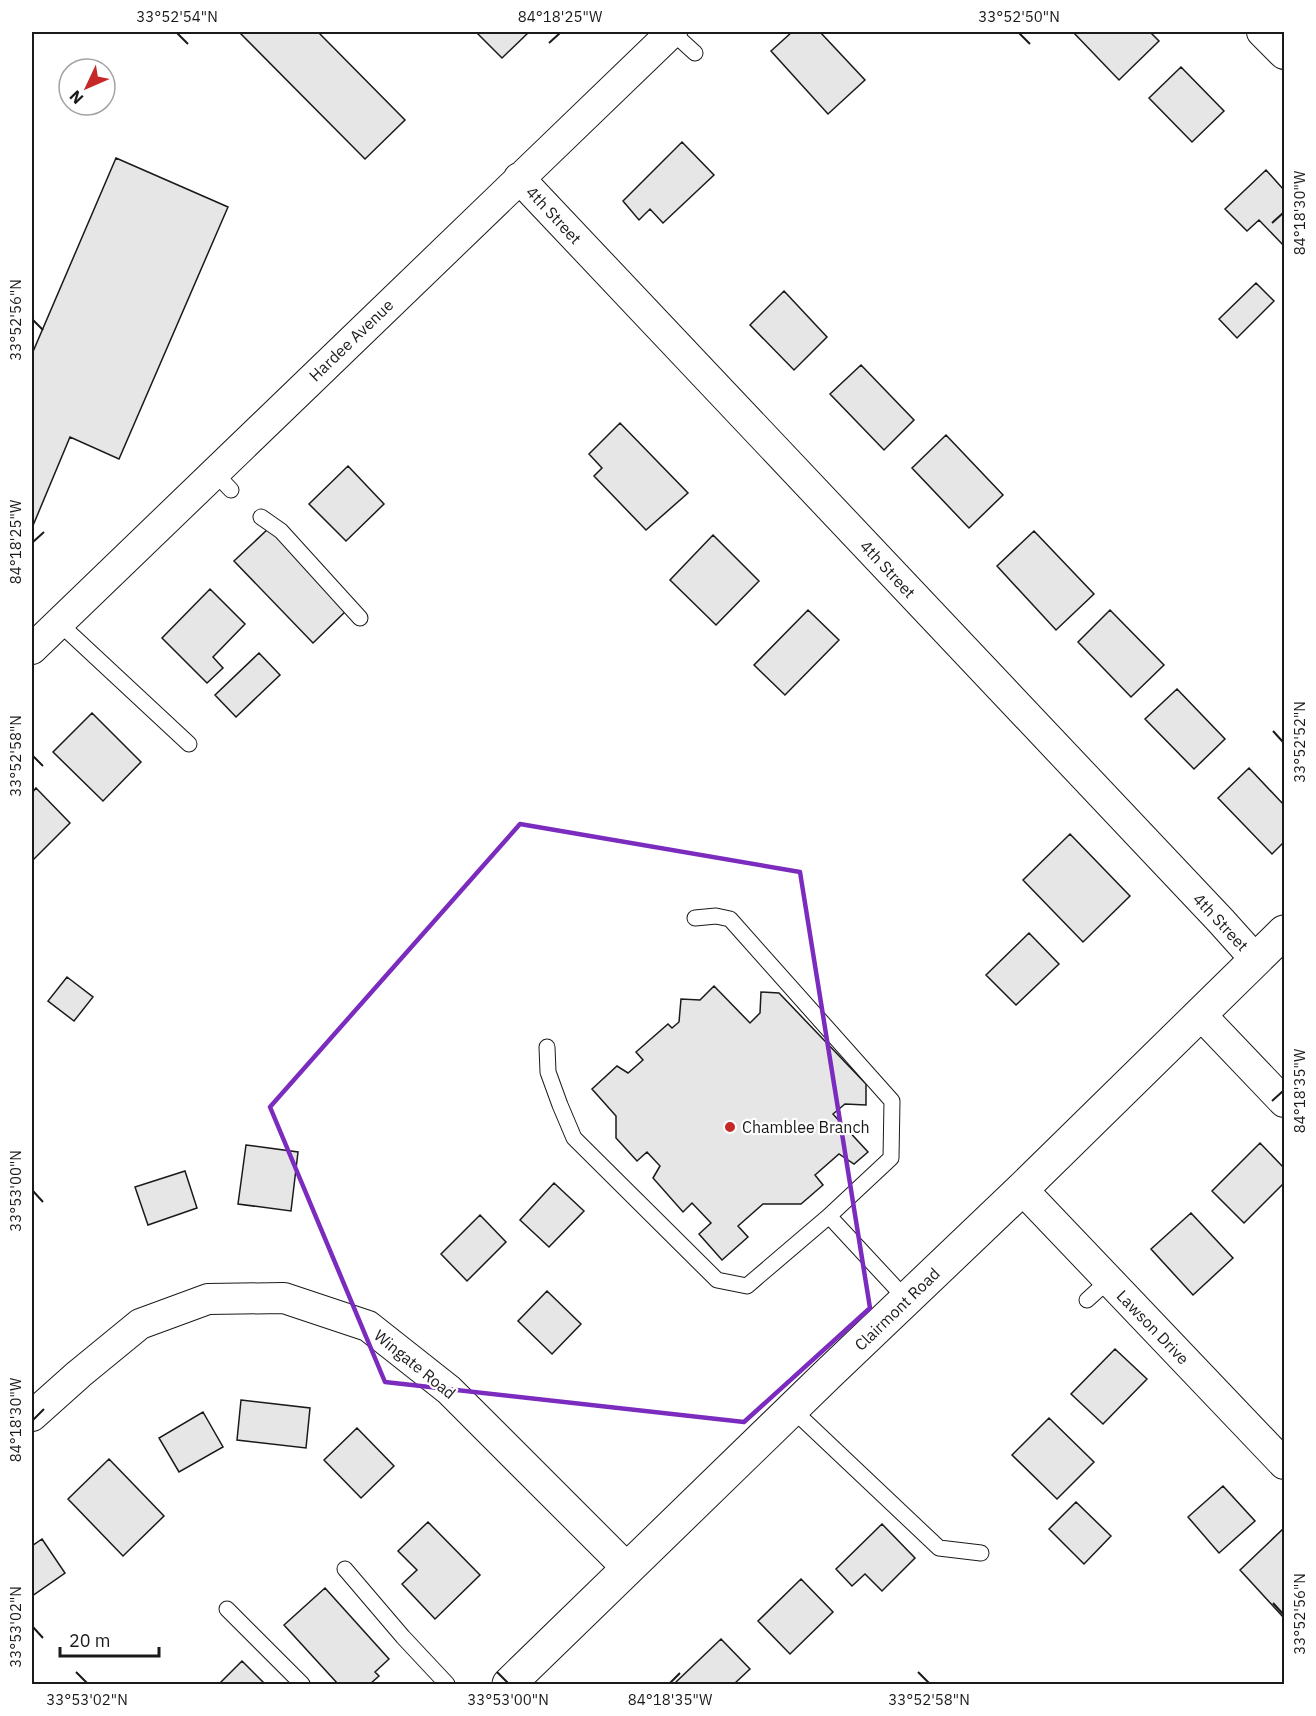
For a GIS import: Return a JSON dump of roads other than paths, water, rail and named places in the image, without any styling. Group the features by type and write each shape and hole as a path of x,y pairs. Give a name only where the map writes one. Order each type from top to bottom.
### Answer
{"main road":[{"name":"Clairmont Road","path":"516,1682 792,1409 1022,1189 1284,933"}],"street":[{"name":"Hardee Avenue","path":"32,650 59,623 223,481 519,178 672,32"},
{"path":"1262,32 1284,54"},
{"name":"4th Street","path":"519,178 1256,960"},
{"path":"1200,1014 1284,1102"},
{"name":"Lawson Drive","path":"1022,1189 1284,1464"},
{"name":"Wingate Road","path":"32,1416 140,1324 208,1299 284,1298 368,1326 449,1390 628,1569"}],"lane":[{"path":"672,32 695,53"},
{"path":"261,517 281,531 360,618"},
{"path":"59,623 189,744"},
{"path":"547,1047 548,1072 574,1138 717,1280 747,1286 829,1216 891,1158 892,1101 730,919 716,916 695,918"},
{"path":"829,1216 906,1299"},
{"path":"1087,1300 1109,1280"},
{"path":"792,1409 939,1548 981,1553"},
{"path":"345,1569 447,1684"},
{"path":"227,1608 302,1684"}],"place":[{"name":"Chamblee Branch","path":"730,1127"}]}
